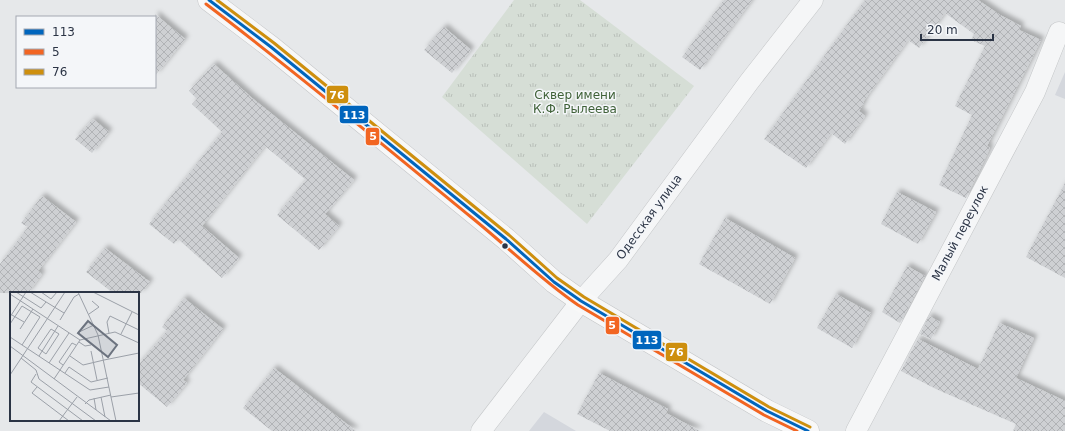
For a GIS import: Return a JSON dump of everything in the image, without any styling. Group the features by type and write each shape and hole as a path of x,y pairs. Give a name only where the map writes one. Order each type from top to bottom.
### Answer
{"street":[{"path":"209,0 277,52 506,239 554,282 581,301 767,411 808,431"},
{"name":"Одесская улица","path":"481,431 581,301 614,264 749,82 813,0"},
{"name":"Малый переулок","path":"856,431 1035,92 1059,32"}],"shaded area":[{"path":"1065,72 1065,99 1055,95"},
{"path":"544,412 576,431 529,431"}],"green space":[{"name":"Сквер имени К.Ф. Рылеева","path":"514,0 580,0 694,86 587,224 442,97"}],"building":[{"path":"724,0 752,0 700,70 682,57"},
{"path":"865,0 978,0 1000,15 1021,26 1019,30 1041,40 987,146 990,148 966,198 939,185 972,115 955,106 985,46 971,40 974,34 945,13 919,48 908,40 863,102 864,103 859,111 865,116 845,144 831,133 806,168 764,139"},
{"path":"155,14 185,39 156,75 156,16"},
{"path":"444,27 471,50 452,73 424,50"},
{"path":"214,64 252,98 354,180 325,214 339,226 319,250 277,215 306,180 265,146 202,226 239,258 222,278 178,239 174,244 149,224 222,132 192,104 197,99 189,91"},
{"path":"93,119 109,132 92,153 75,139"},
{"path":"1065,183 1065,278 1026,257"},
{"path":"897,192 936,212 918,244 881,224"},
{"path":"42,196 76,222 38,271 42,274 29,292 0,293 0,264 28,227 21,223"},
{"path":"725,218 795,258 770,304 699,264"},
{"path":"105,248 150,282 141,293 112,292 86,272"},
{"path":"907,266 925,276 900,323 882,312"},
{"path":"836,294 871,313 852,348 817,328"},
{"path":"184,298 223,329 183,380 187,383 167,407 139,384 139,364 167,331 162,327"},
{"path":"929,316 940,322 931,339 920,334"},
{"path":"999,323 1034,338 1016,378 1065,401 1065,431 1013,431 1016,424 936,389 901,371 918,339 978,369"},
{"path":"274,368 356,431 272,431 243,408"},
{"path":"599,373 668,409 666,413 700,431 610,431 577,414"}],"transit line":[{"name":"113","path":"209,0 271,47 506,239 554,282 581,301 767,411 808,431"},
{"name":"76","path":"217,0 274,43 509,235 557,278 584,297 769,407 810,427"},
{"name":"5","path":"206,4 339,109 564,295 578,305 764,415 797,431"}]}
